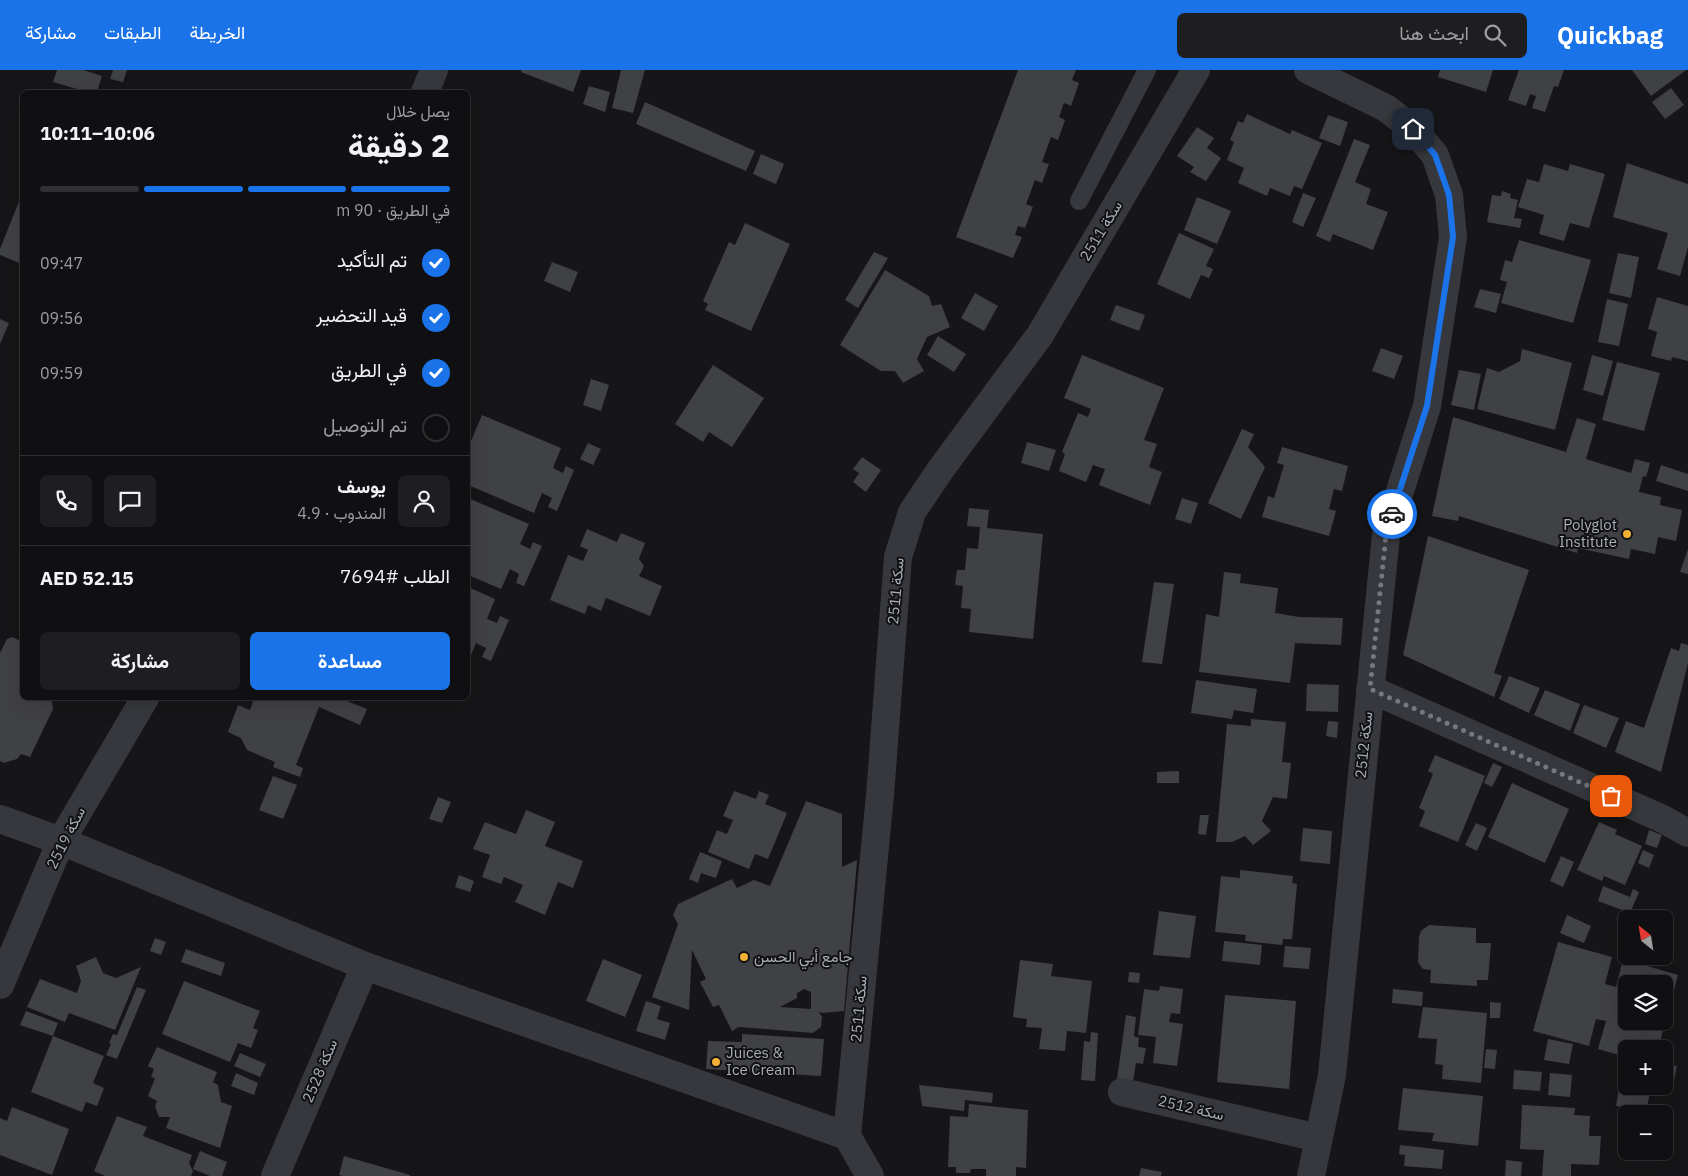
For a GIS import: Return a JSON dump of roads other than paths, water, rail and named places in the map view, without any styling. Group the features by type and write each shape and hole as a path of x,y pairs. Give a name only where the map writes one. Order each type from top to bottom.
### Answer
{"street":[{"path":"426,90 434,70"},
{"name":"سكة 2511","path":"847,1136 880,795 898,557 912,512 941,469 1040,334 1196,70"},
{"name":"سكة 2512","path":"1308,70 1386,108 1413,129 1435,155 1449,195 1453,237 1427,406 1386,535 1332,1075 1311,1176"},
{"path":"1370,689 1663,819 1688,833"},
{"name":"سكة 2519","path":"0,985 61,841 144,700"},
{"path":"0,819 61,841 365,966 847,1136 870,1176"},
{"name":"سكة 2528","path":"275,1176 365,966"},
{"name":"سكة 2512","path":"1122,1092 1318,1138"}],"lane":[{"path":"1078,201 1147,70"}],"place":[{"name":"Polyglot Institute","path":"1627,534"},
{"name":"جامع أبي الحسن","path":"744,957"},
{"name":"Juices & Ice Cream","path":"716,1062"}]}
